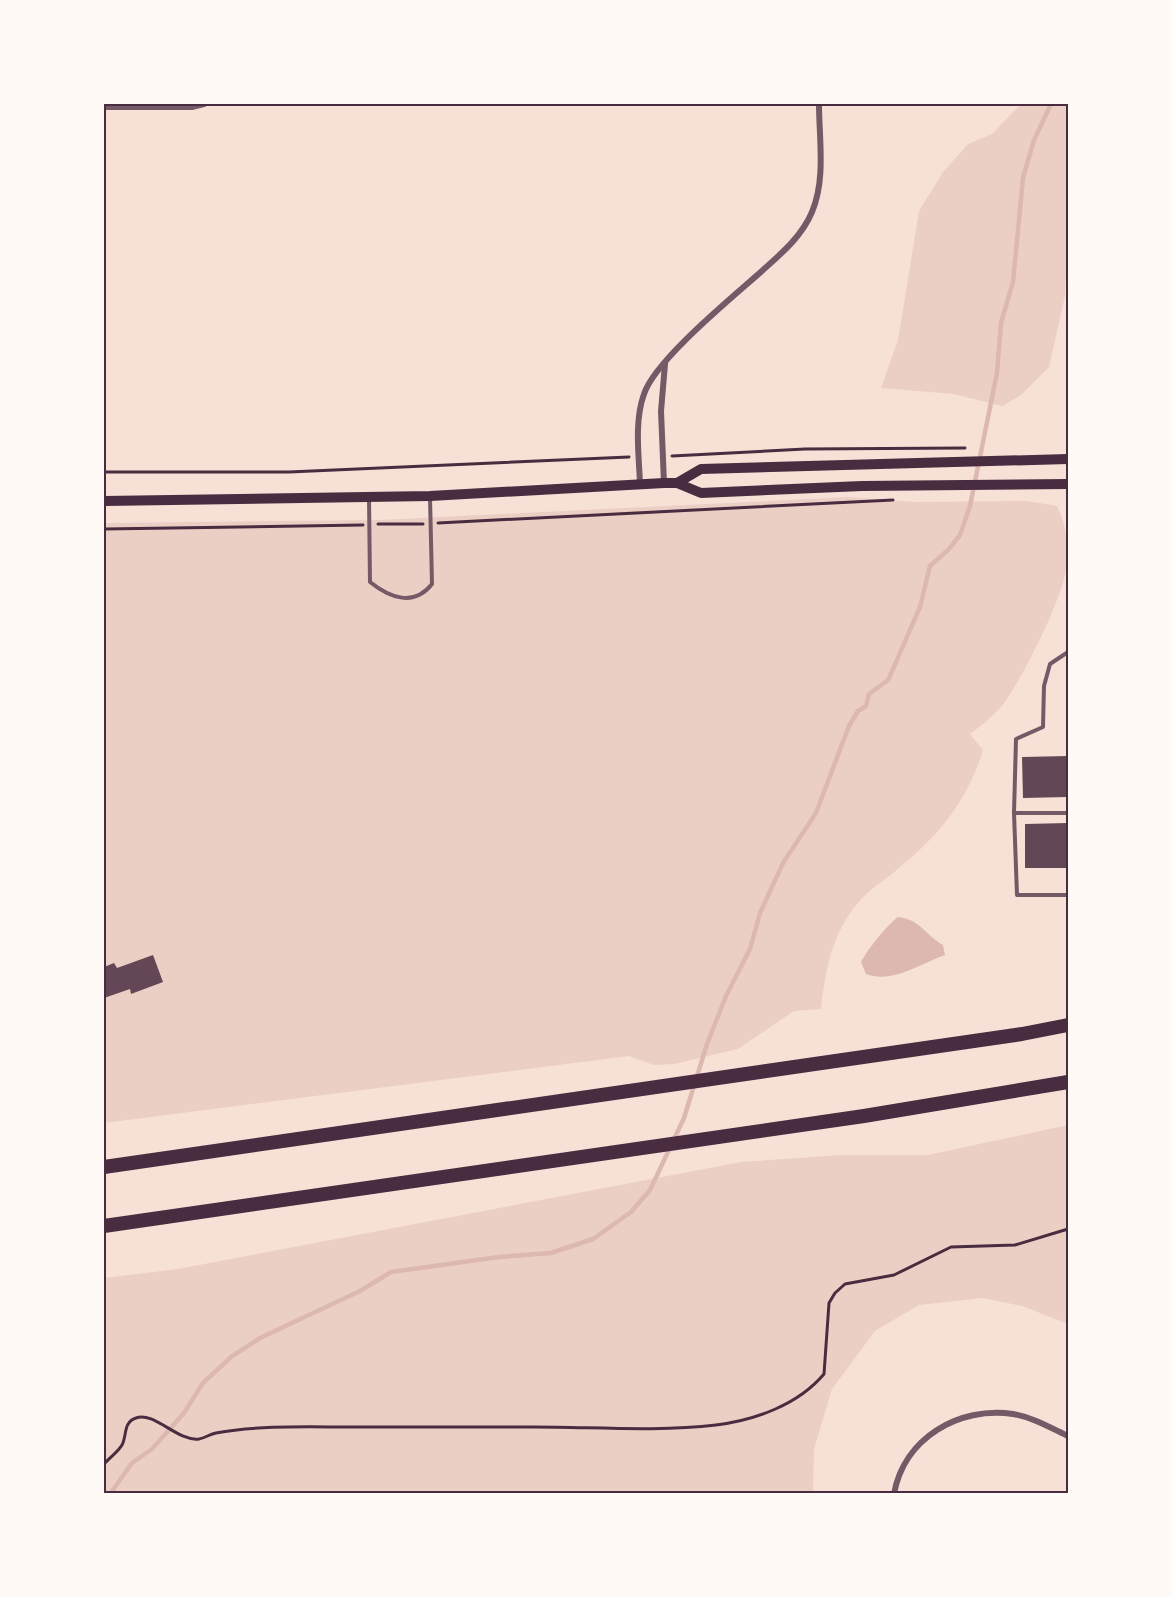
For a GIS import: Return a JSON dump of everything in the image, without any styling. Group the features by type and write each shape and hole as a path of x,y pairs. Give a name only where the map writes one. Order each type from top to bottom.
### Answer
{"highway":[{"path":"104,1167 725,1079 1022,1034 1068,1024"},
{"path":"104,1226 993,1096 1068,1082"}],"main road":[{"path":"676,483 701,469 1068,459"},
{"path":"104,501 430,496 664,483 676,483 701,493 1068,484"}],"street":[{"path":"104,108 192,107 204,104"},
{"path":"640,484 639,430 644,395 651,378 788,247 806,225 817,199 819,185 819,104"},
{"path":"664,483 661,411 665,363"},
{"path":"894,1494 899,1473 920,1444 949,1422 982,1413 1015,1414 1068,1436"}],"lane":[{"path":"369,497 370,582 384,593 405,600 426,592 432,584 430,496"},
{"path":"1068,652 1050,664 1044,686 1043,727 1016,739 1014,813 1017,895 1068,895"},
{"path":"1014,813 1068,813"}],"path":[{"path":"663,456 805,449 929,448"},
{"path":"104,472 300,471 639,457"},
{"path":"104,528 431,523 903,499"},
{"path":"104,1464 123,1444 124,1430 135,1418 156,1422 184,1437 200,1439 214,1433 326,1427 605,1429 716,1425 773,1411 803,1394 821,1379 824,1374 828,1304 845,1284 894,1275 951,1246 1015,1245 1068,1228"}],"shaded area":[{"path":"1021,104 1068,104 1068,231 1065,296 1049,367 1021,395 1002,406 954,394 881,388 898,340 919,211 943,172 968,144 992,134"},
{"path":"849,497 914,502 1027,501 1057,506 1065,529 1067,561 1057,600 1019,680 1001,707 970,734 983,750 970,784 940,829 914,855 867,893 849,915 831,953 821,1009 794,1011 738,1049 674,1064 654,1065 629,1056 104,1123 104,523 380,520"},
{"path":"898,917 912,921 922,928 943,945 945,955 897,974 876,976 866,974 861,962 878,938"},
{"path":"1068,1125 1068,1324 1022,1306 983,1298 919,1305 875,1331 832,1389 814,1449 813,1493 104,1493 104,1278 178,1269 741,1162 842,1155 928,1155"}],"building":[{"path":"1068,756 1068,797 1023,798 1022,757"},
{"path":"1068,823 1068,868 1025,868 1025,824"},
{"path":"153,955 163,982 131,994 130,989 104,998 104,967 114,963 117,968"}],"waterway":[{"path":"110,1494 132,1463 152,1449 184,1413 203,1383 231,1357 260,1338 360,1291 391,1272 499,1257 551,1253 593,1239 631,1212 650,1190 684,1118 707,1044 726,996 750,949 760,913 783,863 816,813 849,726 858,711 866,706 869,694 888,680 920,607 930,566 949,549 960,535 970,506 997,373 1001,323 1013,282 1023,178 1034,140 1051,104"}]}
